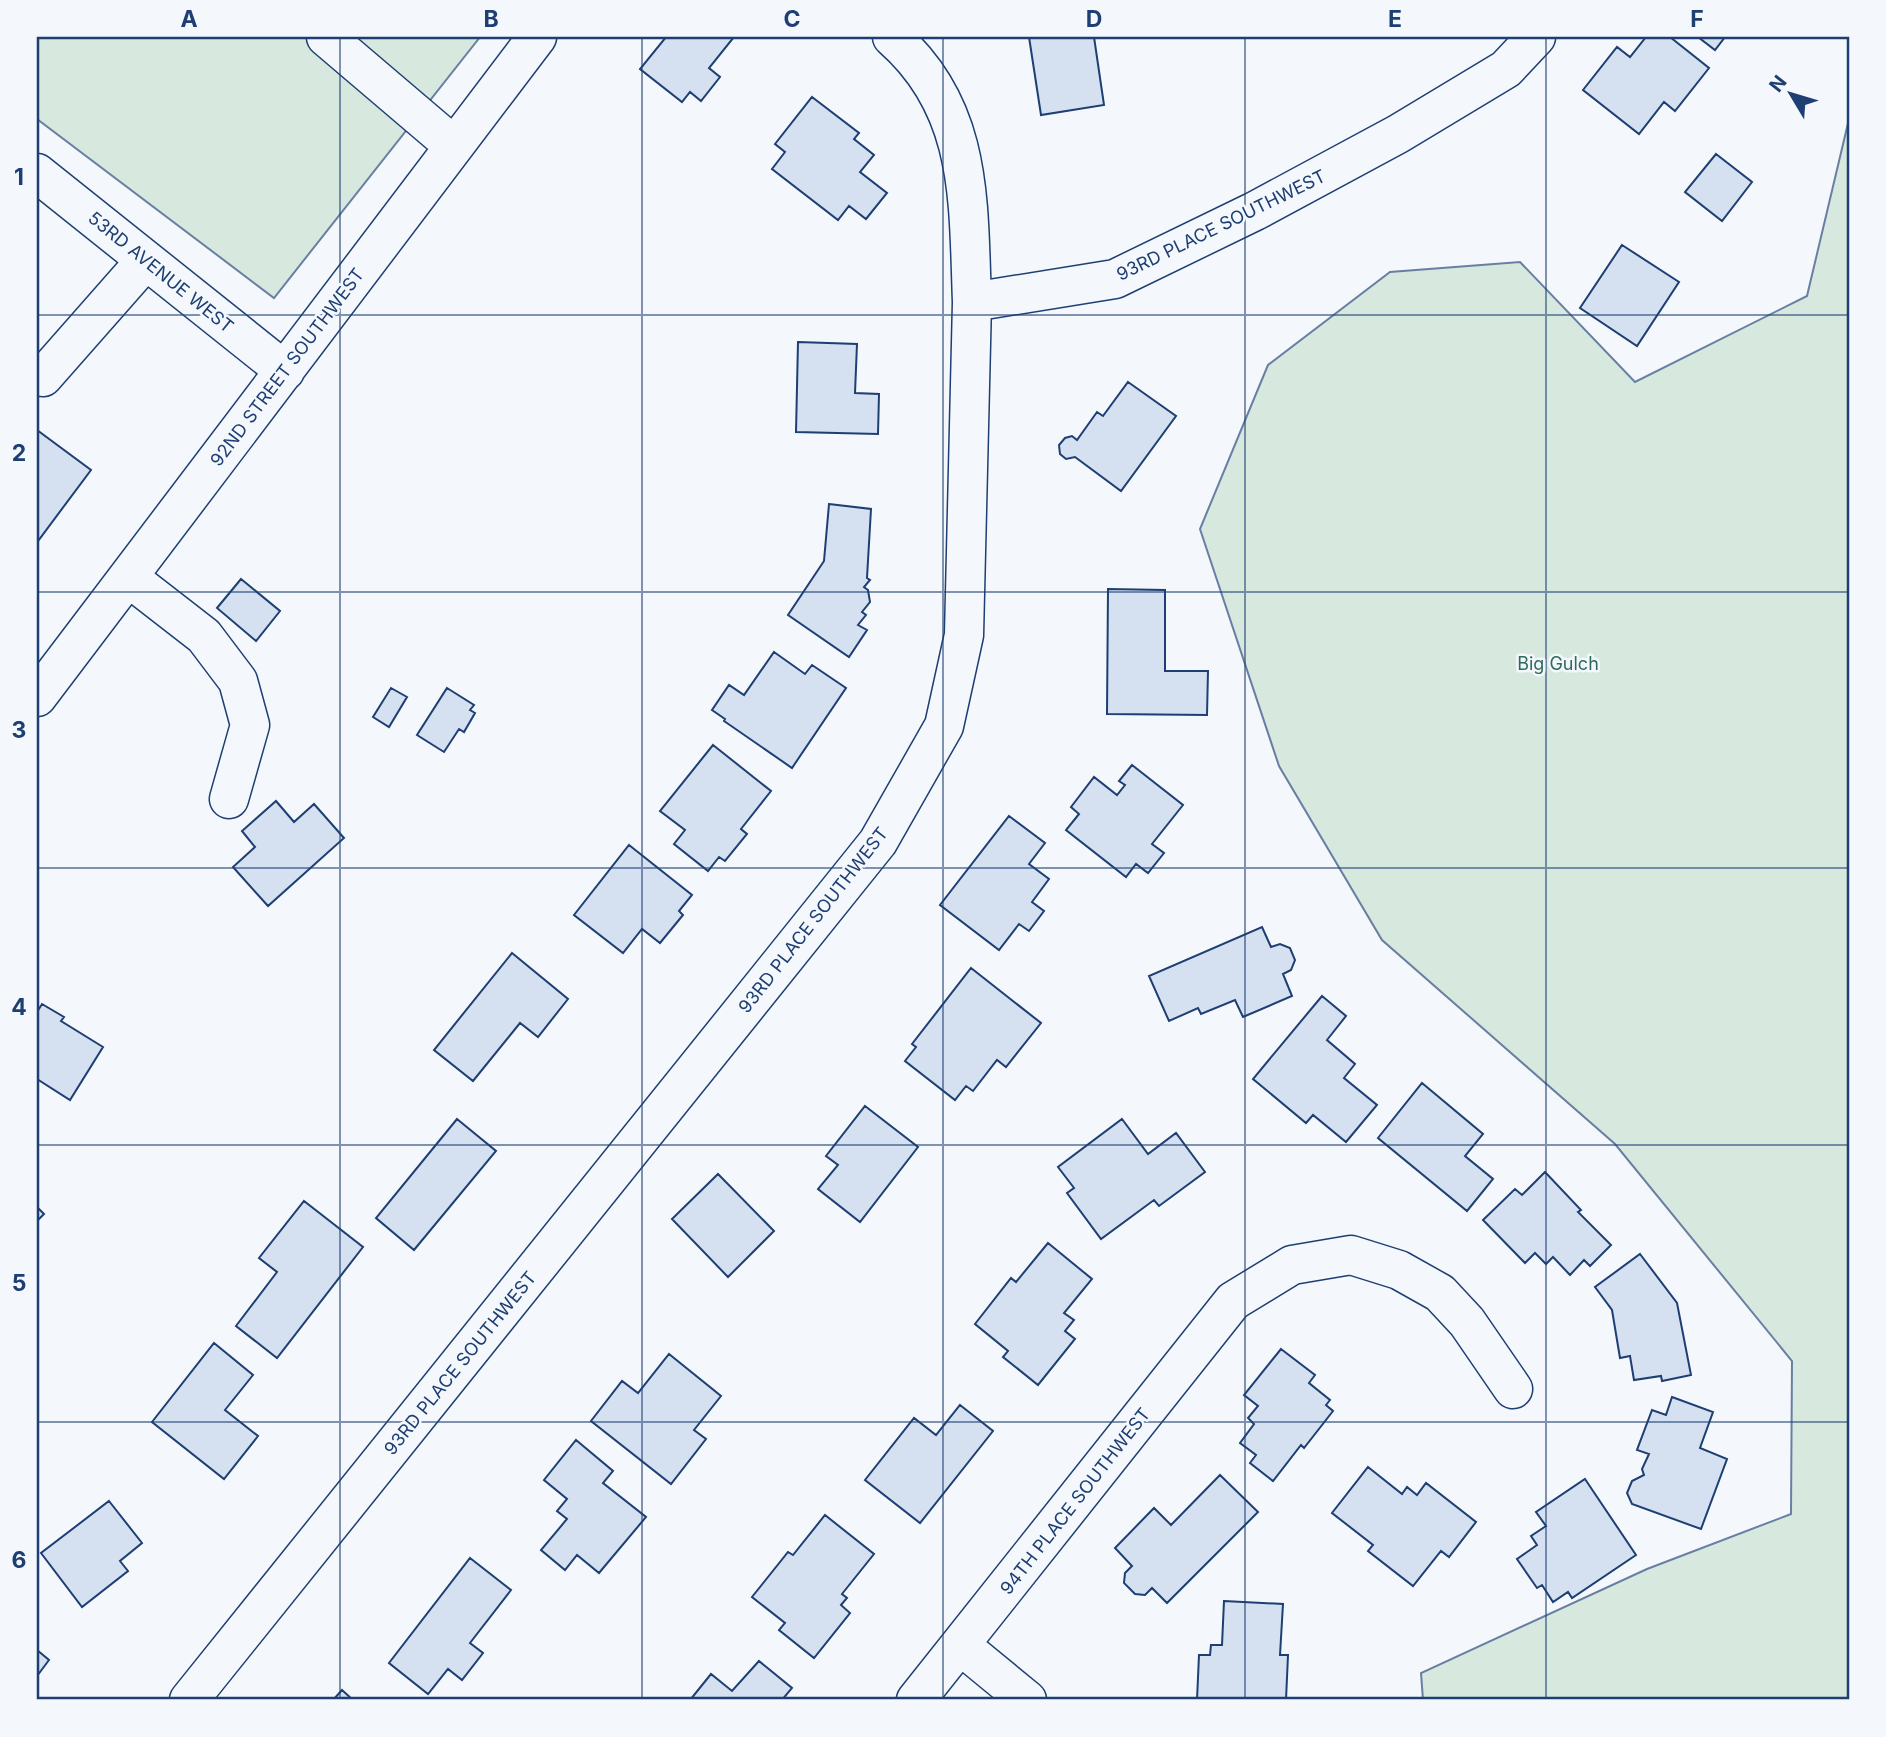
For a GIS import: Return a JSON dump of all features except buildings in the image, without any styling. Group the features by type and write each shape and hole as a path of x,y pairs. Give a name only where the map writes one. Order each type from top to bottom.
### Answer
{"street":[{"path":"326,37 454,146"},
{"name":"92ND STREET SOUTHWEST","path":"37,697 537,37"},
{"path":"892,37 934,85 951,117 962,159 968,207 972,302"},
{"name":"93RD PLACE SOUTHWEST","path":"189,1700 878,842 944,726 964,635 972,302 1115,279 1255,211 1398,134 1507,69 1536,37"},
{"name":"53RD AVENUE WEST","path":"37,173 285,371"},
{"path":"43,377 146,260"},
{"path":"128,578 204,636 238,681 250,725 229,799"},
{"name":"94TH PLACE SOUTHWEST","path":"916,1700 1233,1301 1292,1265 1351,1255 1399,1270 1440,1293 1467,1322 1513,1389"},
{"path":"960,1645 1027,1700"}],"green space":[{"path":"37,37 480,37 274,298 37,119"},
{"name":"Big Gulch","path":"1849,119 1849,1700 1423,1700 1421,1673 1647,1569 1791,1514 1792,1361 1615,1144 1382,940 1279,766 1200,529 1268,365 1390,272 1520,262 1635,382 1807,296"}]}
